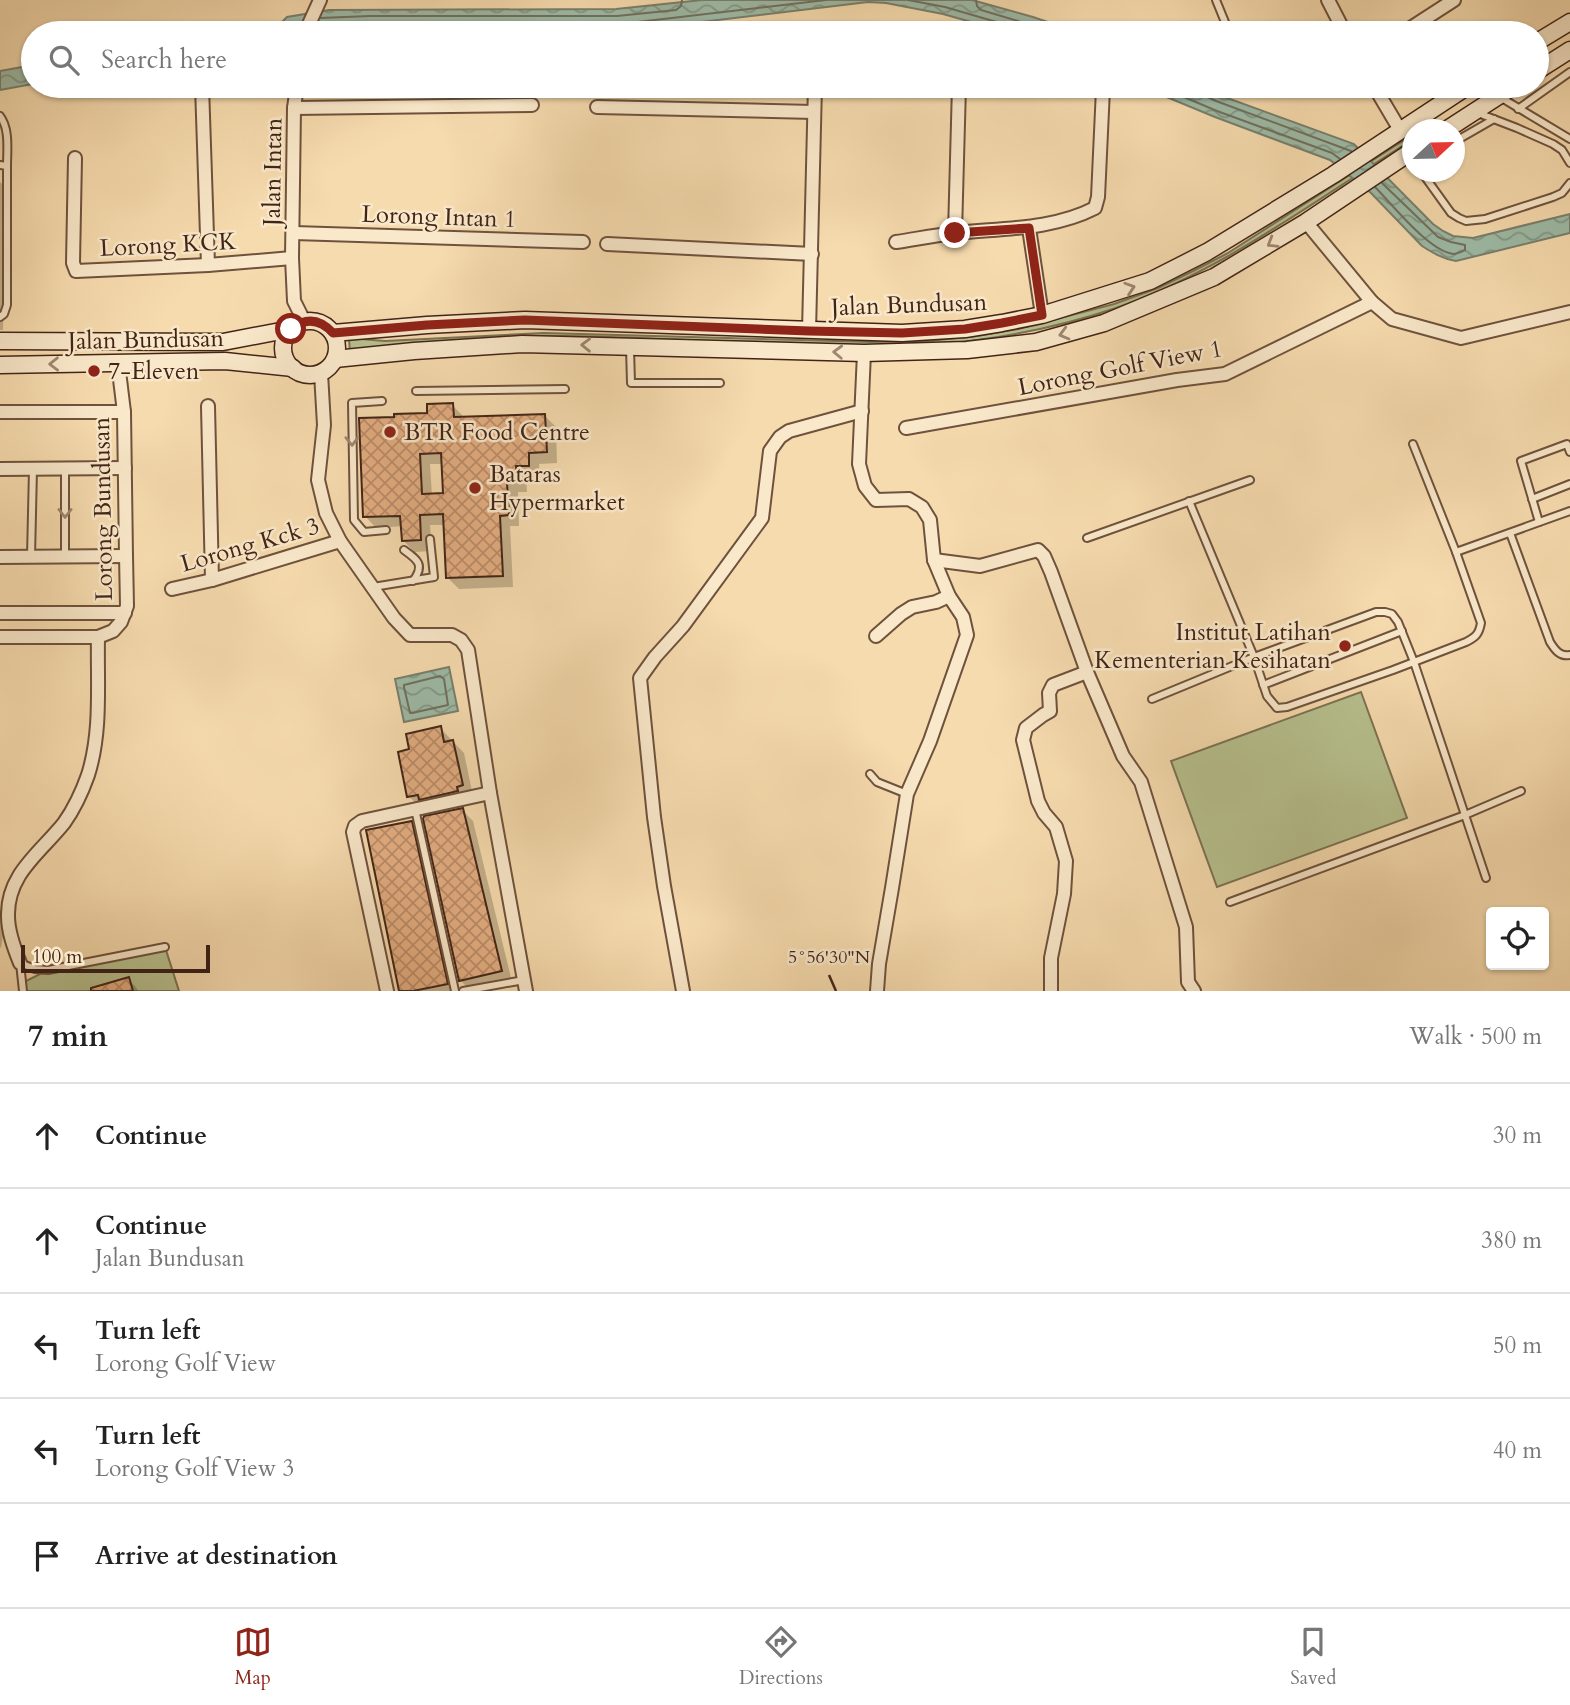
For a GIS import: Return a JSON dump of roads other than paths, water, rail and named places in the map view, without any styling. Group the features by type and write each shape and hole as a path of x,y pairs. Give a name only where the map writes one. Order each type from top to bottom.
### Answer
{"main road":[{"path":"1549,35 1570,22"},
{"path":"1549,63 1570,50"},
{"name":"Jalan Bundusan","path":"333,333 525,320 902,333 965,329 1042,315 1150,281 1207,252 1333,175 1449,98"},
{"path":"1462,119 1495,98"},
{"name":"Jalan Bundusan","path":"335,359 522,344 864,353 967,350 1037,342 1104,323 1214,277 1306,222 1402,158"},
{"path":"320,323 333,333 337,350 335,359 321,373 306,374 287,362 284,353 286,336 298,325 320,323"},
{"name":"Jalan Bundusan","path":"5,339 223,342 298,325"},
{"name":"Jalan Bundusan","path":"0,365 225,361 293,368"}],"street":[{"path":"1328,0 1339,21"},
{"path":"1422,21 1454,0"},
{"path":"310,21 318,4"},
{"path":"202,98 208,265"},
{"name":"Jalan Intan","path":"295,98 292,258 298,325"},
{"path":"809,331 815,98"},
{"path":"955,233 959,98"},
{"path":"896,242 955,233 1029,228 1079,216 1095,208 1098,197 1103,98"},
{"path":"1381,98 1400,130"},
{"path":"294,108 532,106"},
{"path":"597,107 814,113"},
{"name":"Lorong KCK","path":"75,158 73,263 76,271 292,258"},
{"path":"1306,222 1372,302 1392,319 1461,338 1570,312"},
{"path":"1029,228 1042,315"},
{"name":"Lorong Intan 1","path":"294,233 583,242"},
{"path":"607,244 812,254"},
{"name":"Lorong Golf View 1","path":"905,428 1225,374 1372,302"},
{"path":"864,353 859,464 865,486 876,500 908,499 922,507 930,520 934,560 949,596 963,617 967,635 930,741 907,794 878,964 877,991"},
{"name":"Lorong Bundusan","path":"20,962 9,930 9,897 18,876 65,821 80,795 88,775 97,732 98,637 113,631 125,613 124,412 118,363"},
{"path":"321,373 324,425 318,481 326,513 340,541 394,618 410,635 452,635 461,640 468,650 490,793 525,985"},
{"path":"208,406 212,580"},
{"path":"683,991 654,817 640,678 683,626 762,518 770,451 780,437 789,431 862,411"},
{"path":"0,412 124,412"},
{"path":"0,469 125,468"},
{"name":"Lorong Kck 3","path":"172,589 212,580 340,541"},
{"path":"934,560 979,566 1038,550 1044,556 1087,672 1124,756 1141,782 1186,928 1188,982 1194,991"},
{"path":"0,558 126,556"},
{"path":"876,636 912,607 949,596"},
{"path":"0,613 125,613"},
{"path":"0,637 98,637"},
{"path":"1051,991 1051,958 1061,912 1066,861 1056,827 1038,801 1023,740 1027,728 1050,711 1049,692 1053,685 1087,672"},
{"path":"387,991 353,832 355,826 362,821 490,793"}],"lane":[{"path":"1216,0 1225,21"},
{"path":"1549,87 1570,72"},
{"path":"1501,98 1570,139"},
{"path":"1518,109 1533,98"},
{"path":"1473,111 1553,144 1562,150 1570,163"},
{"path":"0,116 6,127 4,165 7,305 0,317"},
{"path":"1465,136 1494,120"},
{"path":"1429,182 1451,213 1466,221 1485,219 1553,197 1562,193 1570,183"},
{"path":"630,346 631,383 720,383"},
{"path":"416,391 565,388"},
{"path":"382,401 352,403 354,520 364,532 386,530"},
{"path":"1189,501 1254,657 1267,696 1277,708 1287,707 1415,662 1475,638 1480,632 1481,623 1456,552 1413,444"},
{"path":"1539,522 1521,461 1567,444 1570,452"},
{"path":"31,557 33,469"},
{"path":"65,469 65,557"},
{"path":"1087,538 1251,480"},
{"path":"1532,499 1570,484"},
{"path":"1456,552 1570,511"},
{"path":"1510,533 1550,642 1556,652 1570,655"},
{"path":"373,587 434,577 430,539"},
{"path":"404,550 417,560 420,566 419,573 413,580"},
{"path":"1153,699 1254,657 1376,612 1392,614 1415,662 1486,878"},
{"path":"1263,685 1402,631"},
{"path":"870,774 877,782 907,794"},
{"path":"1230,902 1465,815 1521,791"},
{"path":"415,809 455,991"},
{"path":"20,962 35,969 48,970 165,947"},
{"name":"Lorong Bundusan","path":"20,962 23,991"},
{"path":"463,991 525,985"}],"water":[{"path":"702,0 972,0 1045,21 968,21 886,3 868,2 709,21 283,21 287,17 329,10 616,9"},
{"path":"21,67 21,86 0,90 0,71"},
{"path":"1169,98 1227,98 1354,144 1433,224 1453,236 1473,238 1570,214 1570,233 1456,261 1447,259 1422,246 1371,193 1330,160"},
{"path":"449,667 458,711 404,722 395,679"}],"place":[{"name":"7-Eleven","path":"94,371"},
{"name":"BTR Food Centre","path":"390,432"},
{"name":"Bataras Hypermarket","path":"475,488"},
{"name":"Institut Latihan Kementerian Kesihatan","path":"1345,646"}]}
